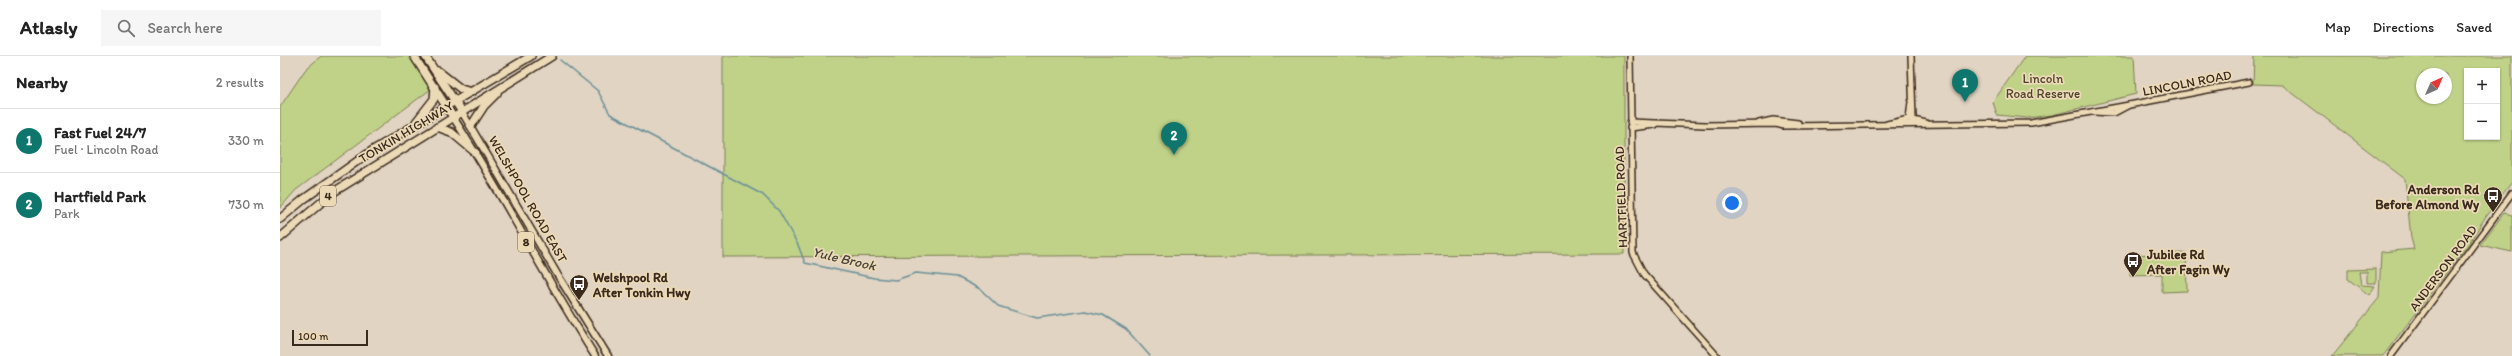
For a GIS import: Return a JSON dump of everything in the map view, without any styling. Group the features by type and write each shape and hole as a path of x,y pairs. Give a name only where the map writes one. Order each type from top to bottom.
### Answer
{"highway":[{"name":"WELSHPOOL ROAD EAST","path":"414,56 453,117"},
{"name":"WELSHPOOL ROAD EAST","path":"425,56 462,112"},
{"name":"TONKIN HIGHWAY","path":"280,219 342,171 446,106 531,56"},
{"name":"TONKIN HIGHWAY","path":"280,238 332,192 552,56"},
{"path":"431,66 461,89 471,92"},
{"path":"471,126 484,106 510,81"},
{"path":"411,129 434,99 435,87"},
{"path":"437,127 451,132 476,153"}],"main road":[{"name":"WELSHPOOL ROAD EAST","path":"462,112 557,274 608,356"},
{"name":"WELSHPOOL ROAD EAST","path":"453,117 476,153 560,302 595,356"}],"street":[{"name":"HARTFIELD ROAD","path":"1630,56 1633,253 1644,274 1717,356"},
{"path":"1911,121 1912,56"},
{"name":"LINCOLN ROAD","path":"1630,125 1884,125 1911,121 1930,124 2031,123 2249,82"},
{"name":"ANDERSON ROAD","path":"2391,356 2512,193"}],"green space":[{"path":"321,56 409,56 431,89 296,190 280,208 280,107 305,70"},
{"path":"723,56 1624,56 1624,254 723,257"},
{"name":"Lincoln Road Reserve","path":"2025,56 2134,56 2136,94 2052,115 2027,118 1997,115 1993,102"},
{"path":"2254,56 2512,56 2512,182 2488,213 2469,243 2383,356 2332,356 2379,298 2381,252 2414,249 2411,238 2405,179 2282,85 2253,84"},
{"path":"2504,213 2512,215 2512,252 2480,245"},
{"path":"2186,253 2187,291 2162,292 2162,274 2130,275 2130,255"},
{"path":"2376,269 2376,283 2367,283 2367,272 2359,272 2361,285 2375,286 2369,295 2348,279 2348,270"}],"waterway":[{"name":"Yule Brook","path":"560,60 598,91 610,114 763,195 779,211 798,245 805,263 874,278 896,280 916,273 957,277 980,289 998,306 1037,318 1085,311 1103,315 1126,329 1150,356"}],"place":[{"name":"Fast Fuel 24/7","path":"1965,102"},
{"name":"Hartfield Park","path":"1174,155"},
{"name":"Anderson Rd Before Almond Wy","path":"2493,213"},
{"name":"Jubilee Rd After Fagin Wy","path":"2133,278"},
{"name":"Welshpool Rd After Tonkin Hwy","path":"579,301"}]}
